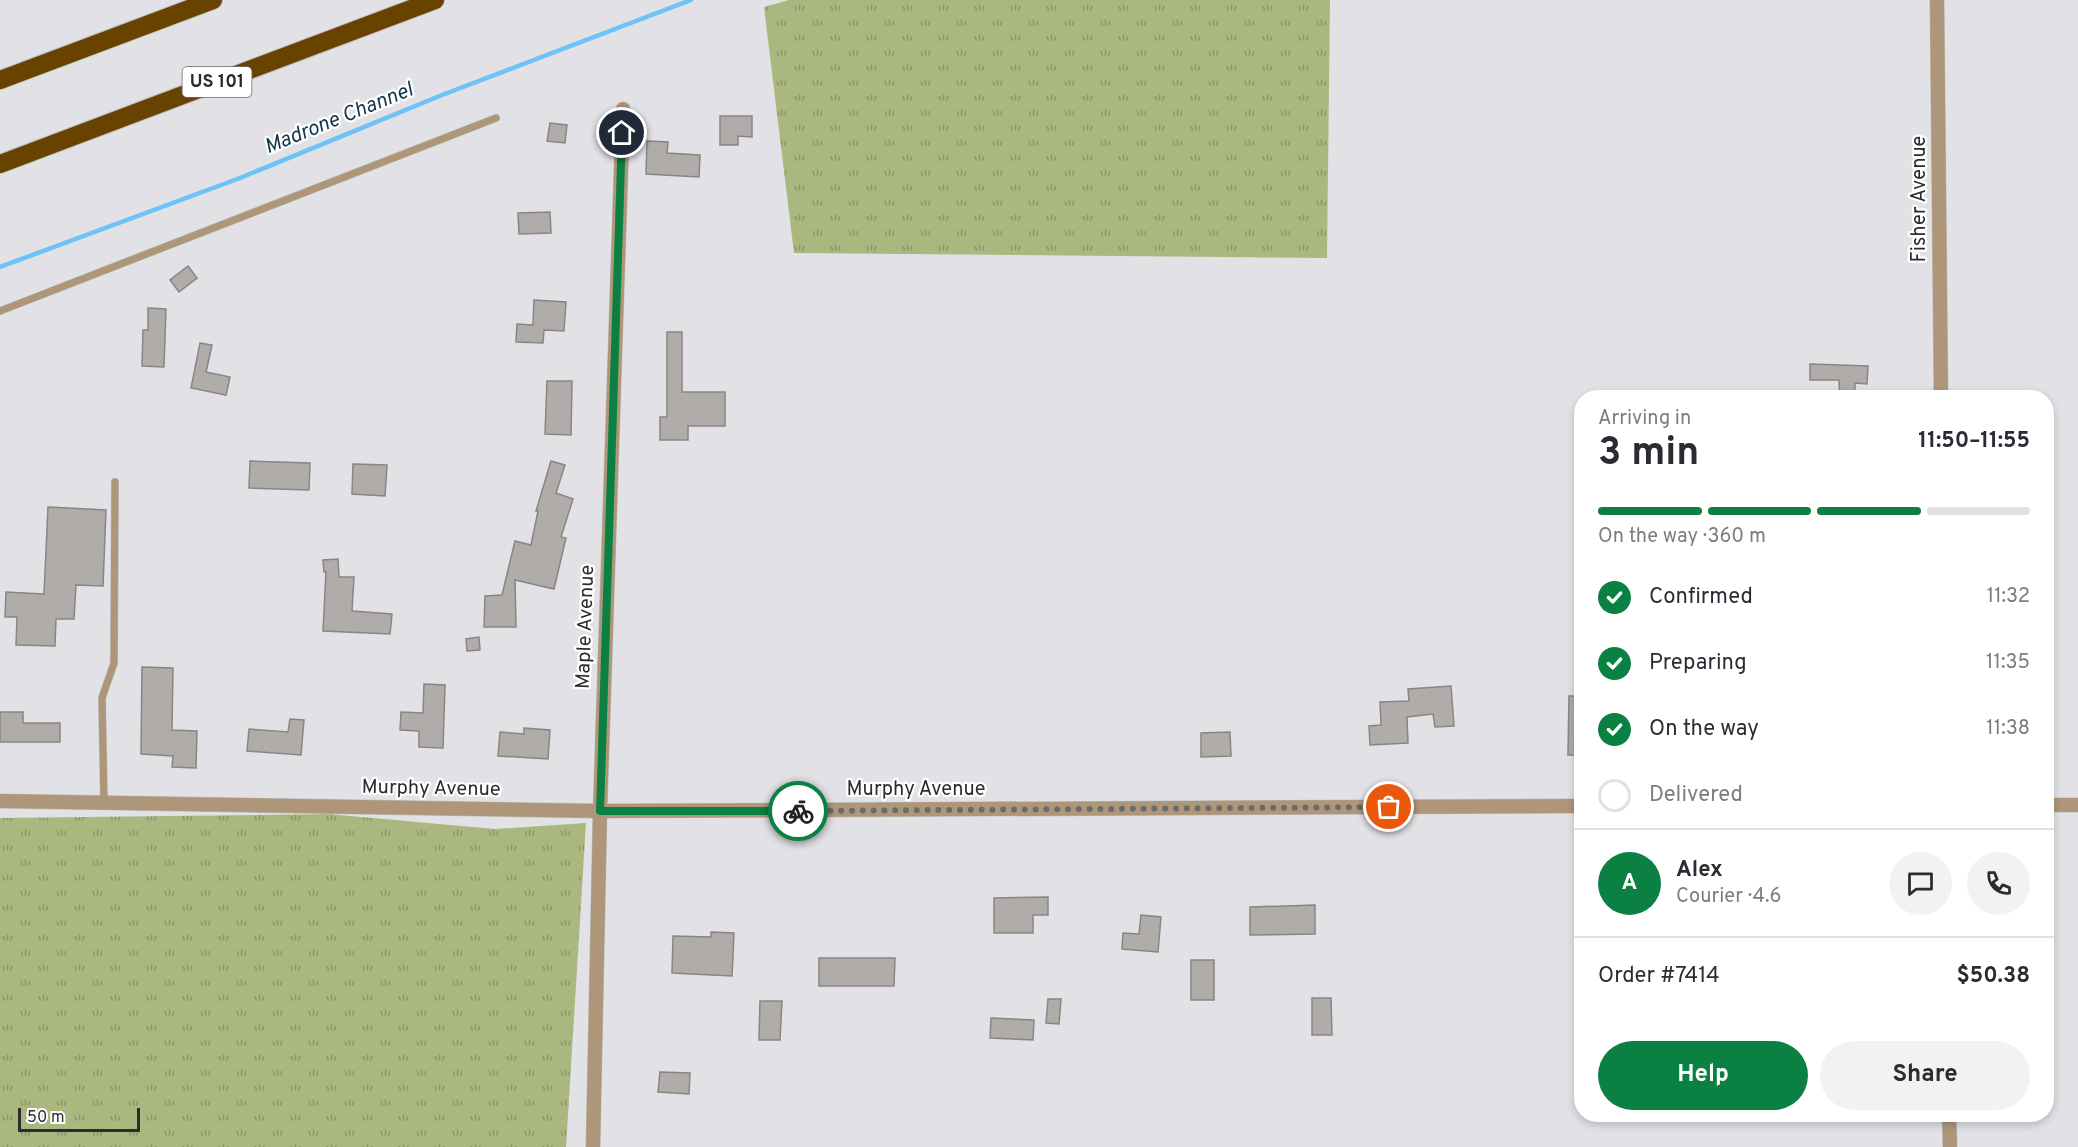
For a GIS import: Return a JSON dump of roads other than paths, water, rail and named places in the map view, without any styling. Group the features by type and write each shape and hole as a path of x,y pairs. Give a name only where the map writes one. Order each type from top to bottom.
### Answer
{"highway":[{"path":"0,80 213,0"},
{"name":"US 101","path":"0,164 435,0"}],"street":[{"name":"Fisher Avenue","path":"1937,0 1941,390"},
{"name":"Maple Avenue","path":"593,1147 600,811 623,109"},
{"name":"Murphy Avenue","path":"0,801 600,811 1574,806"},
{"path":"2054,805 2078,805"},
{"path":"1949,1122 1950,1147"}],"lane":[{"path":"0,311 496,118"},
{"path":"104,803 102,698 114,663 115,482"}],"waterway":[{"name":"Madrone Channel","path":"0,267 240,178 442,95 691,0"}]}
